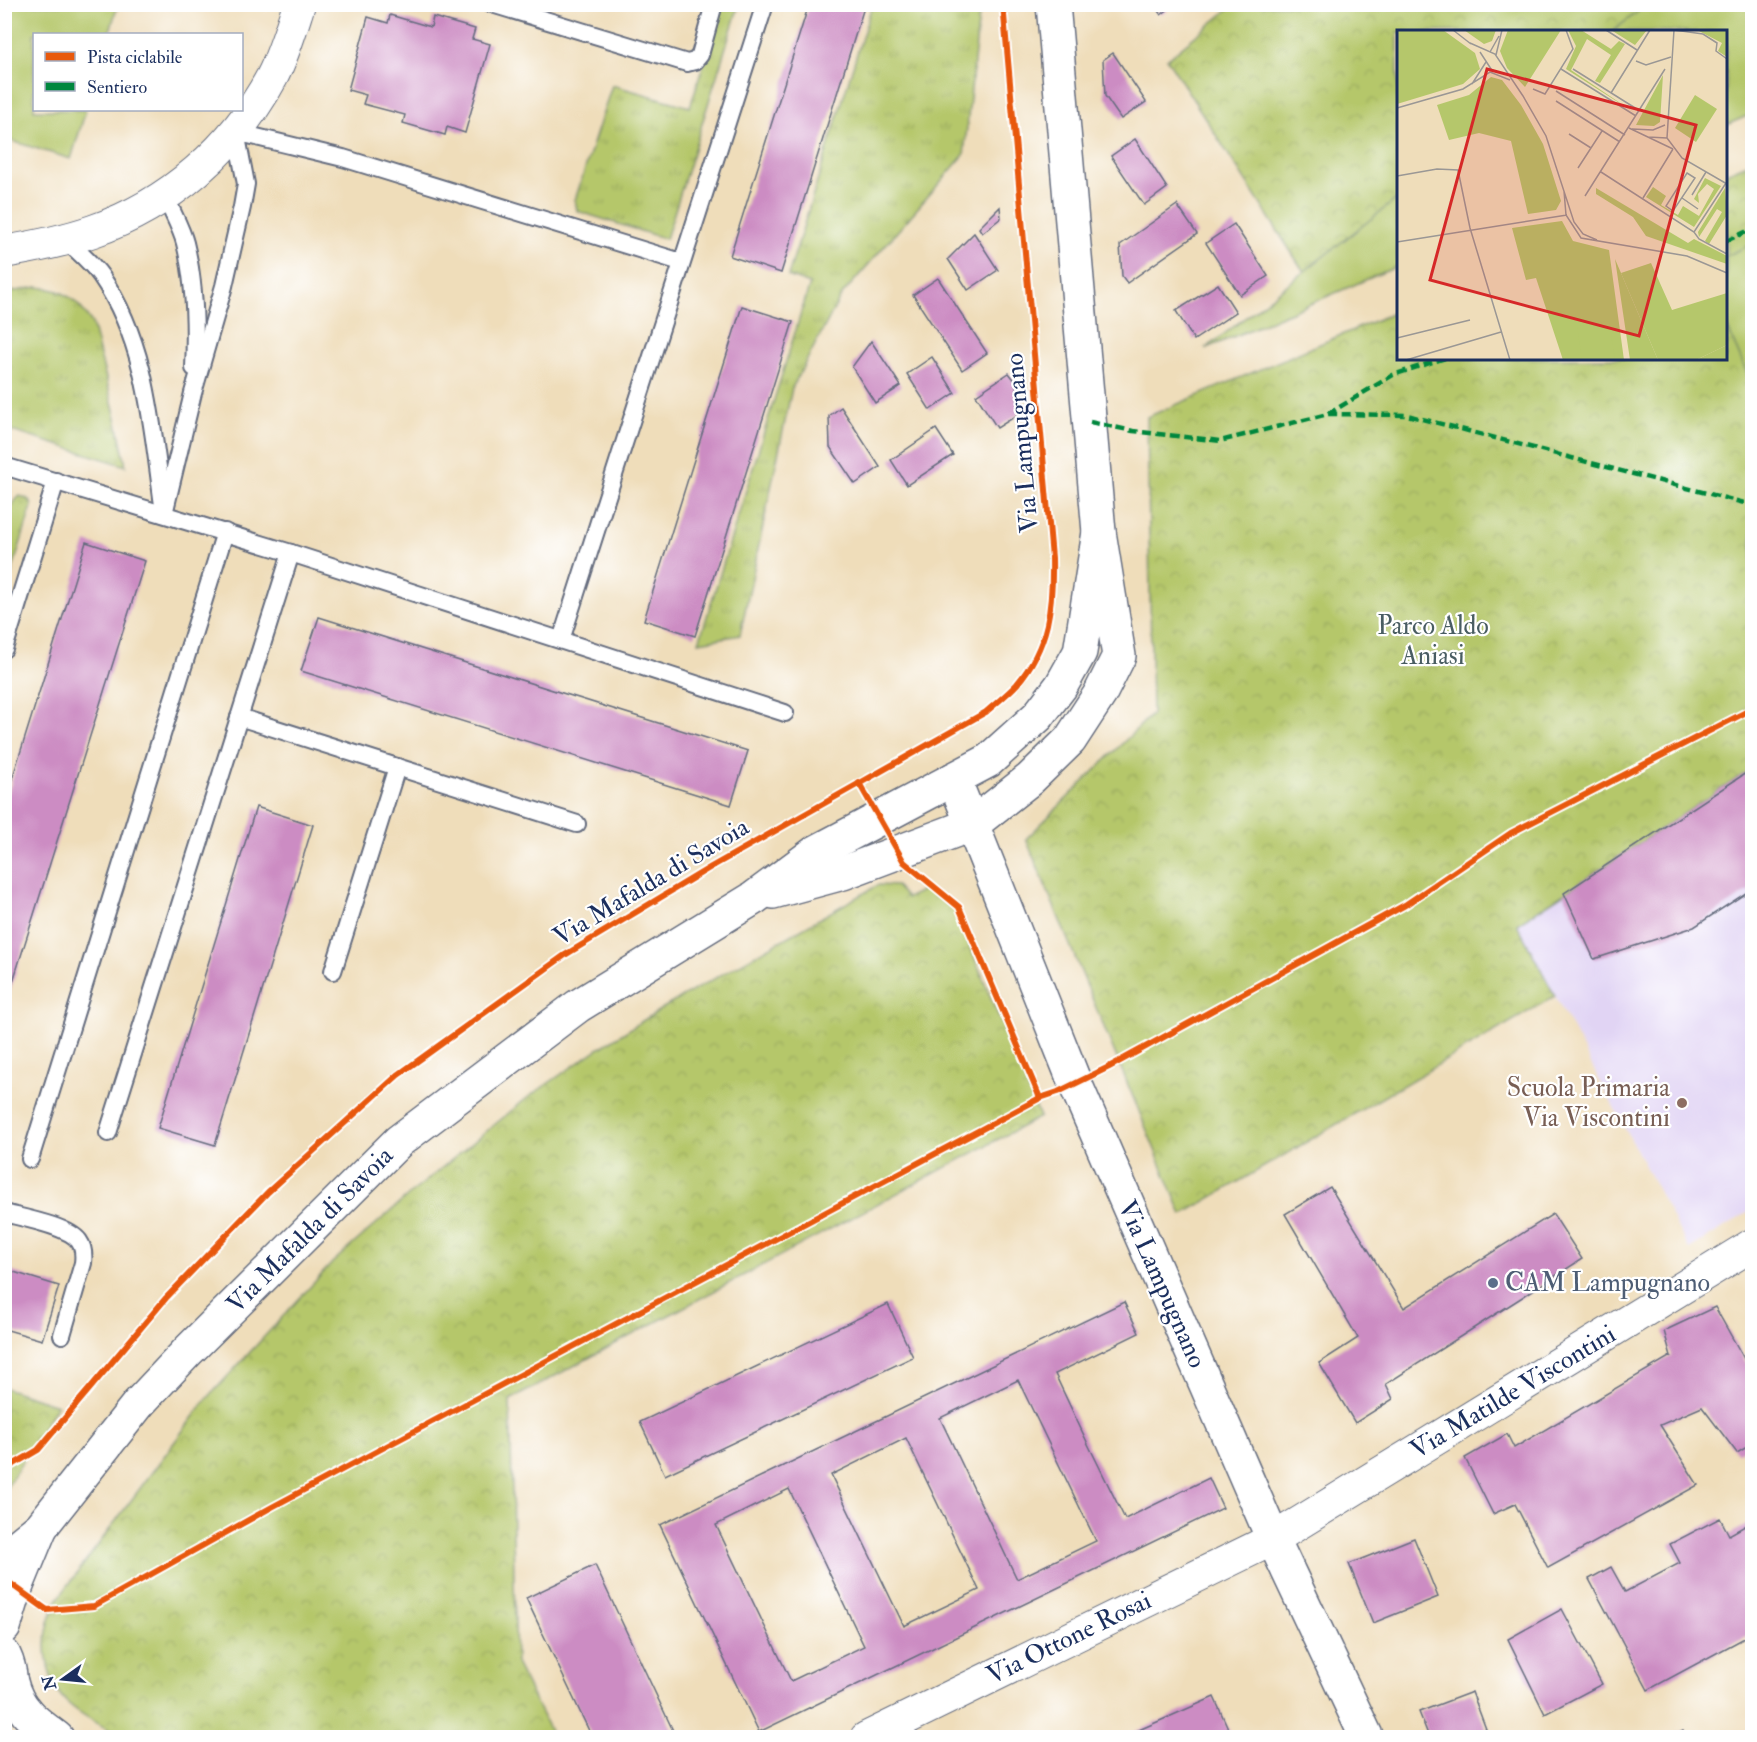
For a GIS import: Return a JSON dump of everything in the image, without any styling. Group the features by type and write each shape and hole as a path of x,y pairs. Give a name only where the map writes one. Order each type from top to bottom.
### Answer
{"street":[{"path":"4,252 66,240 128,217 190,177 236,132 256,104 286,44 298,4"},
{"path":"973,824 1030,779 1070,740 1100,694 1119,656 1099,532 1053,4"},
{"path":"954,779 988,760 1009,744 1038,716 1061,686 1080,652 1099,532"},
{"name":"Via Lampugnano","path":"954,779 1075,1083 1273,1539 1367,1737"},
{"name":"Via Mafalda di Savoia","path":"4,1557 41,1527 146,1396 189,1350 399,1141 578,1005 754,898 816,852 954,779"},
{"name":"Via Mafalda di Savoia","path":"754,898 843,873 973,824"},
{"name":"Via Matilde Viscontini","path":"1273,1539 1752,1245"},
{"path":"4,1627 16,1588 41,1527"},
{"name":"Via Ottone Rosai","path":"866,1737 1273,1539"},
{"path":"7,1682 27,1714 57,1737"}],"lane":[{"path":"492,4 687,63 695,61 700,55 714,4"},
{"path":"561,640 765,4"},
{"path":"164,514 193,393 224,286 242,207 246,184 236,132 343,158 681,262"},
{"path":"165,195 184,240 191,274 195,352 193,393"},
{"path":"66,240 100,275 128,326 147,392 164,514"},
{"path":"5,469 225,532 785,713"},
{"path":"4,649 56,482"},
{"path":"30,1159 225,532"},
{"path":"108,1133 291,553"},
{"path":"239,717 577,824"},
{"path":"333,971 397,767"},
{"path":"4,1213 58,1229 73,1235 80,1242 84,1252 83,1263 62,1335"}],"shaded area":[{"name":"Scuola Primaria Via Viscontini","path":"1752,769 1752,1210 1689,1249 1517,924"}],"green space":[{"path":"1648,4 1752,5 1752,114 1727,125 1727,30 1614,30"},
{"path":"4,5 118,5 109,33 33,33 33,111 86,111 71,159 5,139"},
{"path":"722,5 739,5 666,239 577,211 575,200 612,85 690,107"},
{"path":"872,5 980,5 964,155 841,296 792,388 740,635 699,642 810,284 788,276"},
{"path":"1234,5 1648,5 1614,30 1397,30 1397,199 1304,272 1167,59"},
{"name":"Parco Aldo Aniasi","path":"1752,162 1752,769 1517,924 1555,996 1182,1215 1026,839 1152,714 1147,417 1397,311 1397,360 1727,360 1727,173"},
{"path":"1397,199 1397,266 1205,349"},
{"path":"1752,244 1752,385 1727,326 1727,256"},
{"path":"37,287 63,293 81,308 92,323 126,466 5,429 5,293"},
{"path":"20,496 30,500 32,506 5,594 6,527 9,514"},
{"path":"878,885 896,886 907,898 925,889 955,910 1040,1117 510,1400 516,1663 553,1737 122,1737 70,1705 56,1688 48,1666 47,1632 57,1600 205,1401 333,1262 410,1194 527,1098 663,1008"},
{"path":"4,1389 57,1405 5,1490"}],"building":[{"path":"809,4 865,4 781,273 730,256"},
{"path":"1153,4 1175,4 1161,15"},
{"path":"390,15 431,27 433,17 475,29 472,39 490,44 465,133 447,127 445,135 403,123 405,115 363,104 366,95 348,90 368,17 388,23"},
{"path":"1113,53 1146,102 1121,119 1105,96 1103,60"},
{"path":"1135,139 1167,188 1144,205 1111,156"},
{"path":"1177,205 1197,234 1127,283 1122,276 1120,245"},
{"path":"1000,207 1001,218 982,233 979,228"},
{"path":"1234,224 1268,276 1240,295 1206,243"},
{"path":"974,233 998,270 968,290 948,259"},
{"path":"938,278 987,353 962,370 913,295"},
{"path":"1218,284 1236,312 1194,340 1176,311"},
{"path":"742,306 793,322 695,636 644,620"},
{"path":"871,341 901,386 875,403 852,367"},
{"path":"932,357 955,393 930,410 907,374"},
{"path":"1009,373 1016,382 1019,414 997,428 976,395"},
{"path":"841,407 880,467 855,484 830,447 829,416"},
{"path":"936,429 953,455 907,485 891,460"},
{"path":"86,542 145,561 4,1010 4,805"},
{"path":"319,617 748,751 731,805 301,671"},
{"path":"1752,769 1752,889 1694,927 1594,959 1564,893"},
{"path":"256,807 313,825 215,1145 158,1128"},
{"name":"CAM Lampugnano","path":"1330,1187 1404,1308 1553,1214 1582,1259 1386,1384 1393,1399 1355,1423 1319,1363 1358,1338 1285,1214"},
{"path":"4,1269 59,1286 42,1340 4,1329"},
{"path":"1124,1302 1139,1333 1055,1374 1088,1444 1125,1519 1209,1478 1223,1508 759,1732 660,1525","holes":["1018,1380 1096,1541 1017,1579 940,1418","906,1438 979,1590 904,1626 831,1475","789,1489 864,1646 791,1681 716,1525"]},
{"path":"888,1304 913,1357 665,1475 640,1422"},
{"path":"1715,1307 1752,1373 1752,1444 1737,1453 1702,1407 1660,1425 1698,1485 1548,1568 1515,1504 1493,1514 1465,1458 1507,1434 1514,1448 1671,1356 1664,1331"},
{"path":"1720,1518 1729,1535 1752,1522 1752,1634 1648,1690 1589,1579 1611,1567 1625,1592 1680,1563 1670,1544"},
{"path":"1414,1538 1438,1597 1373,1623 1349,1564"},
{"path":"595,1565 676,1737 592,1737 526,1598"},
{"path":"1562,1609 1602,1684 1545,1714 1508,1639"},
{"path":"1472,1692 1489,1737 1429,1737 1419,1712"},
{"path":"1214,1697 1232,1737 1123,1737"},
{"path":"1683,1731 1686,1737 1671,1737"}],"marked path":[{"path":"1727,241 1752,229"},
{"path":"1328,414 1393,375 1439,360"},
{"path":"1090,422 1133,431 1220,441 1328,414 1407,415 1752,505"}],"cycle path":[{"path":"4,1470 38,1450 166,1298 268,1192 398,1075 565,955 711,867 986,712 1013,688 1028,670 1047,625 1050,609 1052,558 1003,4"},
{"path":"4,1579 47,1610 94,1606 272,1507 1040,1098 1058,1092 1109,1067 1405,905 1511,833 1752,709"},
{"path":"859,783 904,862 959,907 1040,1098"}],"place":[{"name":"Scuola Primaria Via Viscontini","path":"1682,1103"},
{"name":"CAM Lampugnano","path":"1493,1283"}]}
